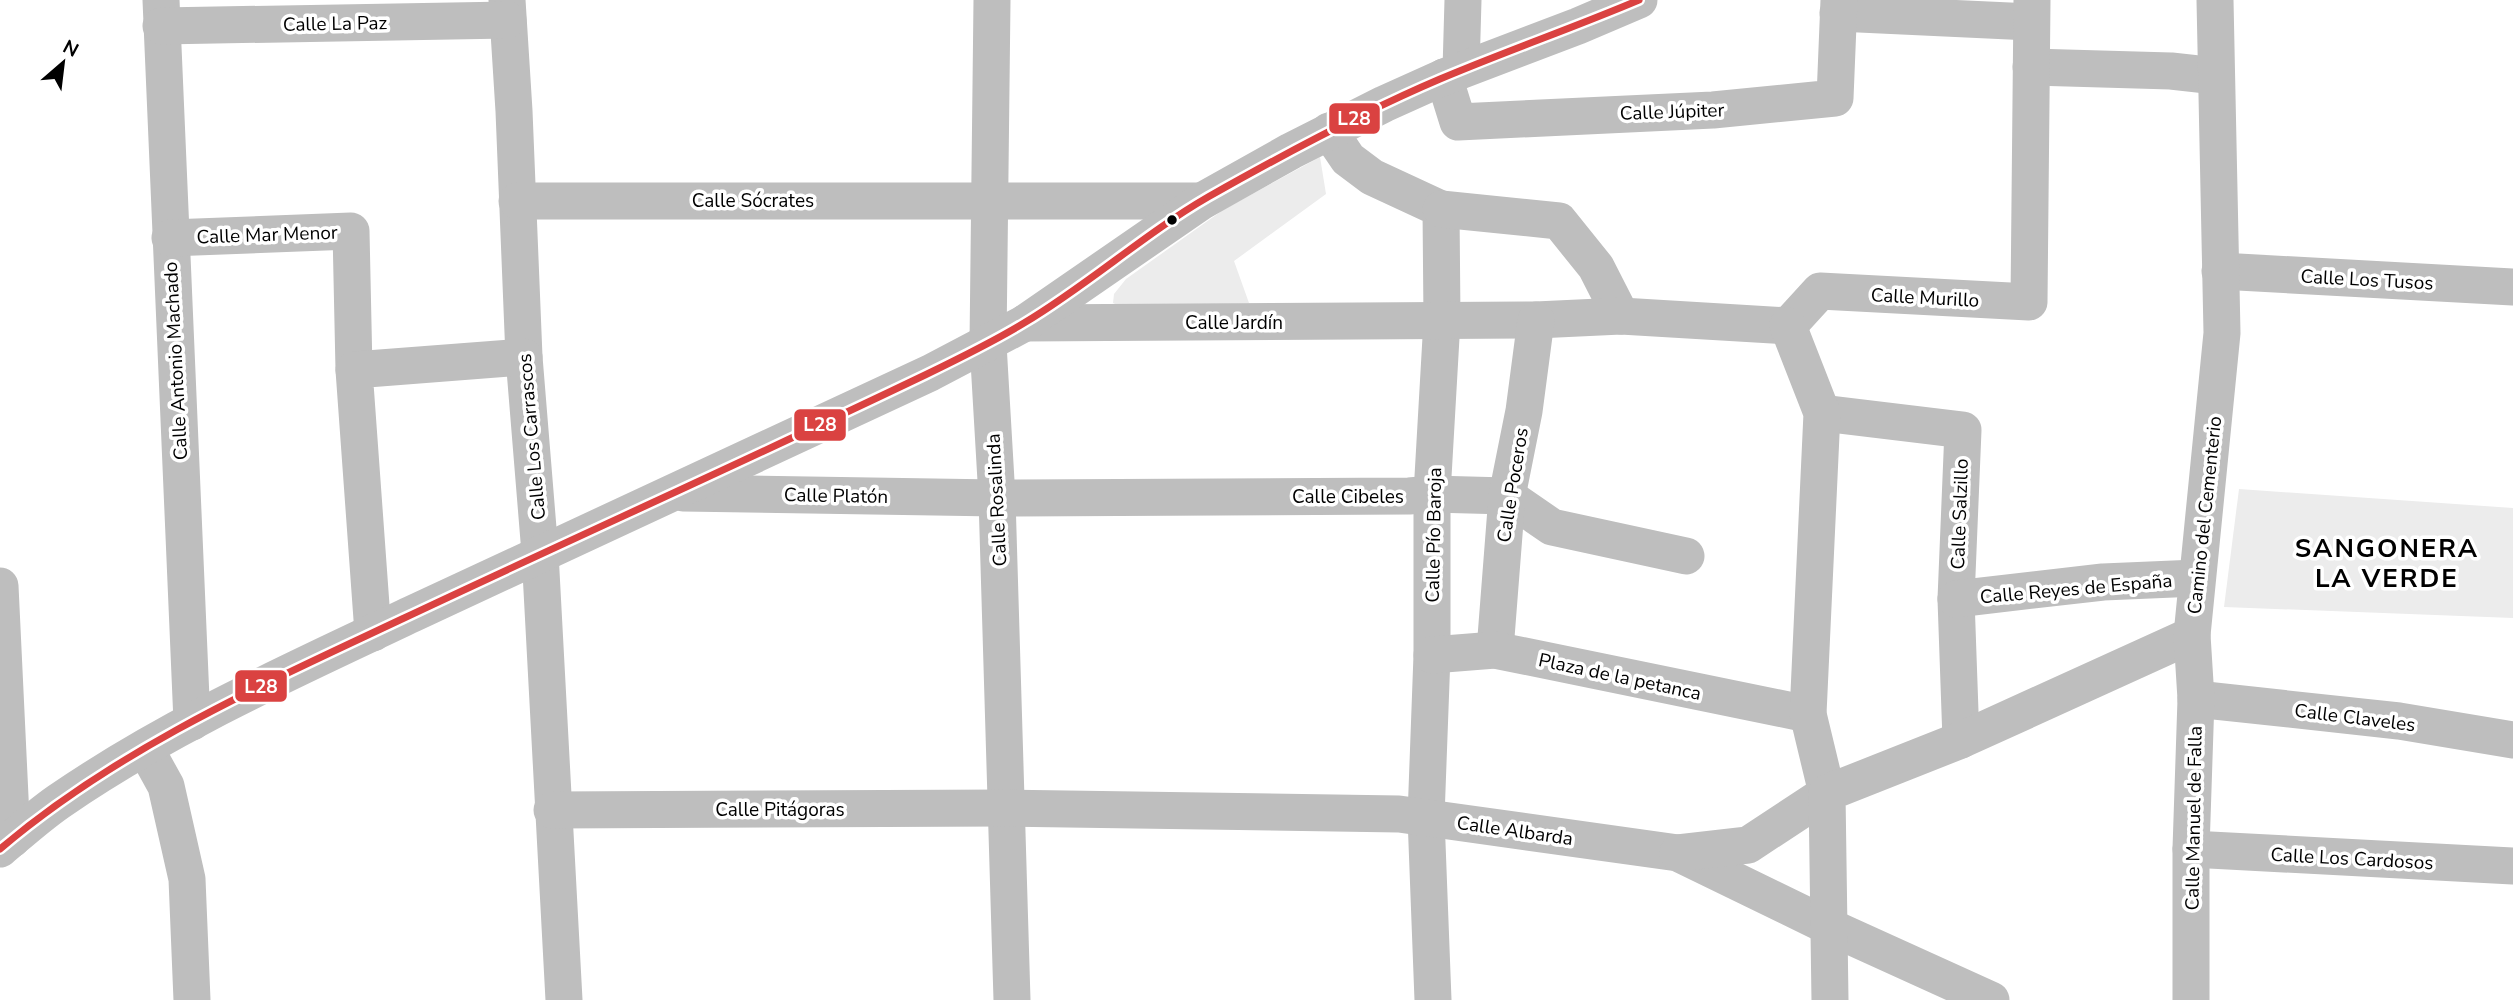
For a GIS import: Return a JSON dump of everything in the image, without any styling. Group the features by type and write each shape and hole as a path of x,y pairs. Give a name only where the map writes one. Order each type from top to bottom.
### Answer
{"street":[{"name":"Calle Rosalinda","path":"992,0 988,344 998,498 1012,1000"},
{"path":"1452,73 1463,0"},
{"path":"4,841 57,803 192,722 540,553 988,344 1025,323 1202,201 1329,131 1452,73 1639,0"},
{"name":"Camino del Cementerio","path":"1678,853 1748,845 1826,793 1961,740 2192,635 2222,333 2215,0"},
{"path":"1839,7 2031,11"},
{"name":"Calle Júpiter","path":"1452,73 1458,122 1713,110 1835,98 1839,7"},
{"name":"Calle La Paz","path":"161,13 507,10"},
{"name":"Calle Los Carrascos","path":"507,10 524,357 540,553 564,1000"},
{"name":"Calle Murillo","path":"1788,326 1819,291 2029,302 2031,11"},
{"name":"Calle Antonio Machado","path":"161,13 192,722"},
{"path":"2031,67 2171,71 2216,76"},
{"path":"1329,131 1348,159 1372,177 1441,209 1559,221 1596,267 1621,316"},
{"name":"Calle Sócrates","path":"517,201 1202,201"},
{"name":"Calle Pío Baroja","path":"1433,1000 1426,817 1432,654 1432,494 1442,320 1441,209"},
{"name":"Calle Mar Menor","path":"170,238 351,231 354,370 373,633"},
{"name":"Calle Los Tusos","path":"2221,271 2513,287"},
{"path":"1536,320 1621,316 1788,326 1822,413 1808,714 1826,793 1830,1000"},
{"name":"Calle Jardín","path":"1025,323 1536,320"},
{"name":"Calle Poceros","path":"1495,650 1507,496 1524,411 1536,320"},
{"path":"354,370 524,357"},
{"name":"Calle Salzillo","path":"1822,413 1963,430 1956,599 1961,740"},
{"name":"Calle Platón","path":"675,492 998,498"},
{"name":"Calle Cibeles","path":"998,498 1432,494 1507,496"},
{"path":"1507,496 1552,527 1686,556"},
{"name":"Calle Reyes de España","path":"1956,599 2103,582 2197,578"},
{"path":"0,586 4,841"},
{"name":"Calle Manuel de Falla","path":"2191,1000 2191,849 2196,699 2192,635"},
{"name":"Plaza de la petanca","path":"1432,654 1495,650 1808,714"},
{"name":"Calle Claveles","path":"2196,699 2399,722 2513,740"},
{"path":"145,748 166,786 187,880 192,1000"},
{"name":"Calle Pitágoras","path":"552,810 1007,808"},
{"name":"Calle Albarda","path":"1007,808 1399,814 1678,853 1830,927 1990,1000"},
{"name":"Calle Los Cardosos","path":"2191,849 2513,866"}],"shaded area":[{"path":"1320,157 1326,194 1234,261 1249,303 1124,308 1113,303 1114,294 1126,279 1223,210"},
{"path":"2239,489 2513,508 2513,618 2224,607"}],"transit line":[{"name":"L28","path":"0,849 93,780 143,749 245,694 988,344 1048,308 1184,211 1322,135 1440,79 1639,0"}],"district":[{"name":"SANGONERA LA VERDE","path":"2387,563"}]}
